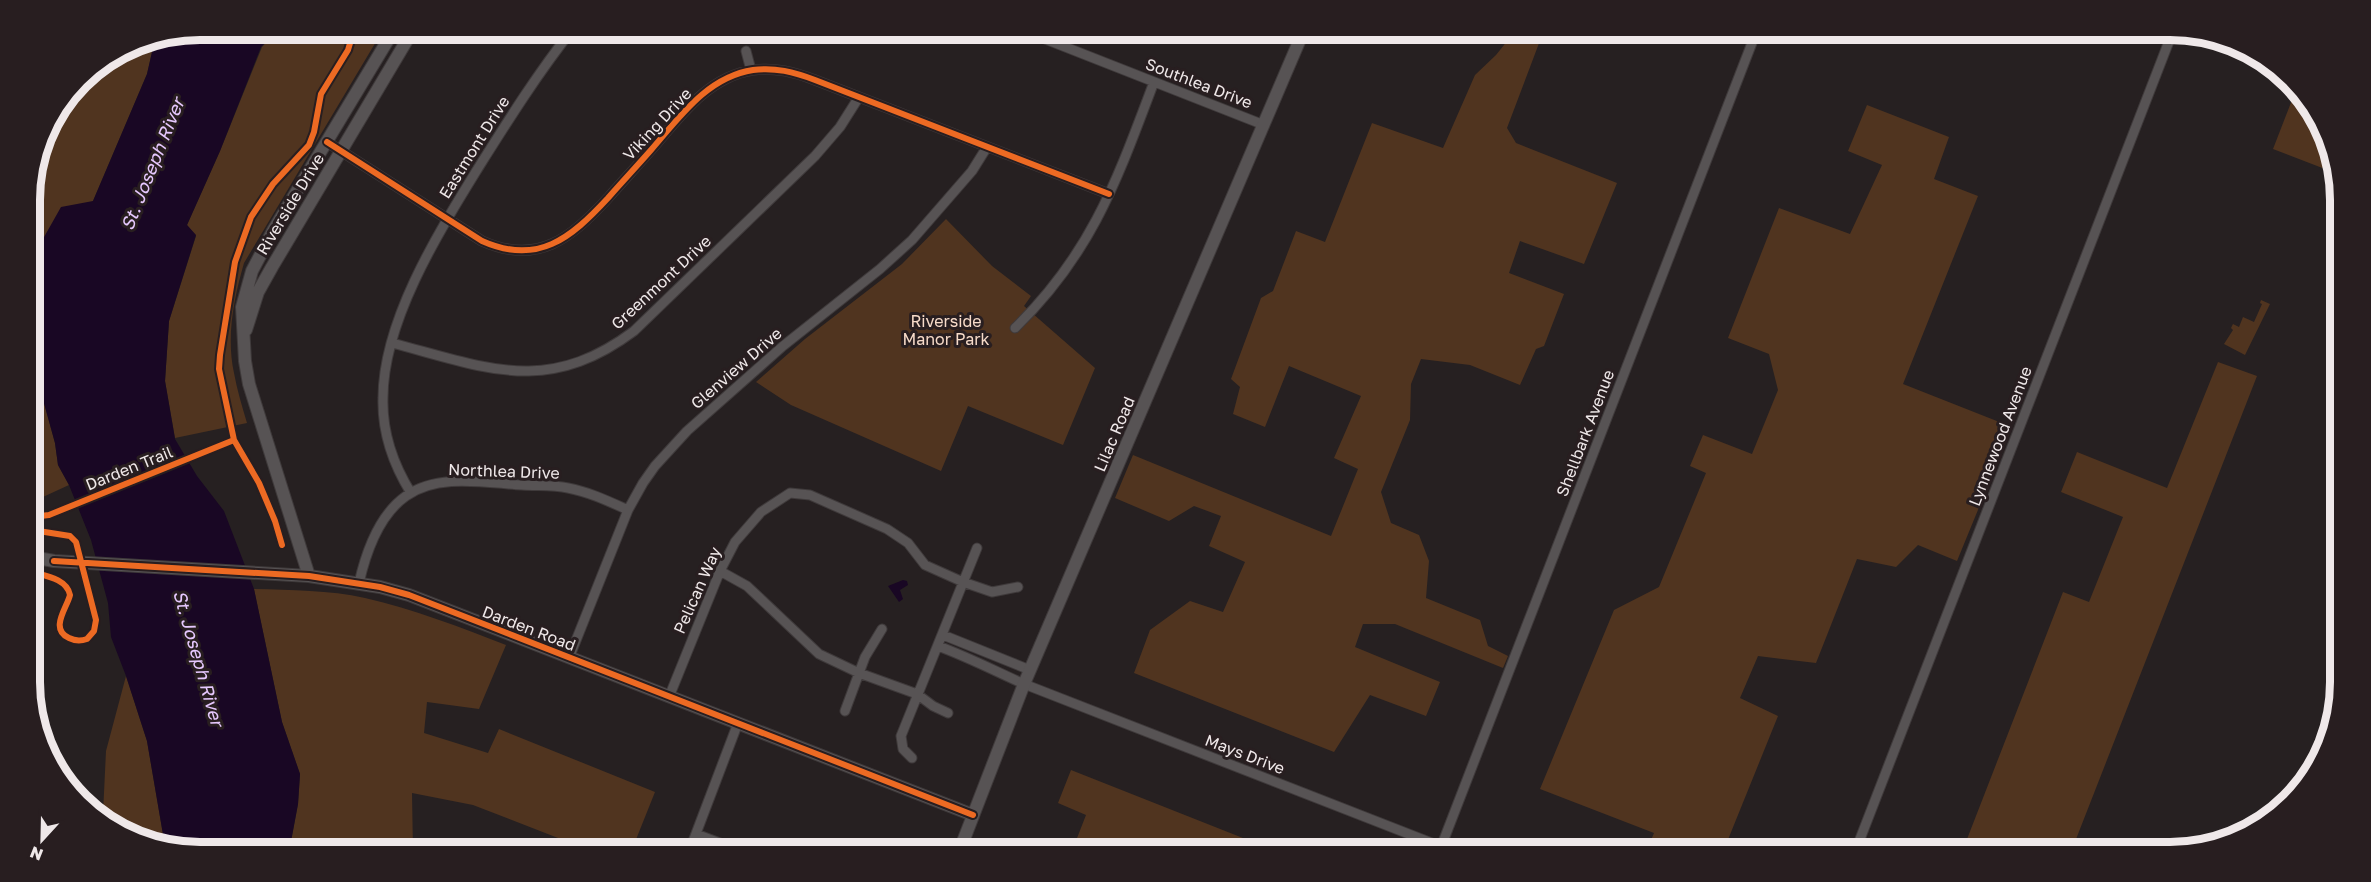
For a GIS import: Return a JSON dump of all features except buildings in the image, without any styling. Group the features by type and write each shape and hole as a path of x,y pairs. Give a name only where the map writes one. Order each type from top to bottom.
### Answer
{"street":[{"name":"Riverside Drive","path":"309,576 249,384 242,307 252,271 274,229 387,41"},
{"name":"Riverside Drive","path":"243,337 258,292 406,41"},
{"name":"Eastmont Drive","path":"411,493 395,464 384,423 384,380 393,343 416,279 447,219 503,126 564,41"},
{"name":"Southlea Drive","path":"1050,41 1264,125"},
{"name":"Lilac Road","path":"963,842 1024,684 1299,41"},
{"name":"Shellbark Avenue","path":"1443,841 1753,41"},
{"name":"Lynnewood Avenue","path":"1859,841 2169,41"},
{"path":"746,51 751,70"},
{"name":"Viking Drive","path":"327,142 482,241 504,249 534,250 556,243 585,223 697,98 720,82 751,70 769,69 794,72 1109,194"},
{"path":"1015,328 1048,294 1093,229 1154,82"},
{"name":"Greenmont Drive","path":"393,343 479,366 521,372 562,368 600,353 634,331 815,156 840,127 859,97"},
{"name":"Glenview Drive","path":"569,657 628,510 649,474 681,437 783,346 880,269 912,240 972,171 987,147"},
{"name":"Northlea Drive","path":"359,583 365,561 380,527 393,508 411,493 424,488 454,482 545,485 589,494 628,510"},
{"name":"Pelican Way","path":"669,697 720,571 735,542 761,512 790,494 801,493 822,500 887,529 908,543 926,565 963,582"},
{"path":"912,758 903,749 901,736 977,548"},
{"name":"Darden Road","path":"40,558 309,576 359,583 409,595 973,815"},
{"path":"720,571 753,591 819,654 859,673 917,694 933,706 948,713"},
{"path":"963,582 992,592 1018,587"},
{"path":"845,711 865,657 882,629"},
{"path":"943,635 1030,670"},
{"name":"Mays Drive","path":"938,646 974,659 1024,684 1427,841"},
{"path":"693,842 738,723"},
{"path":"696,834 716,842"}],"green space":[{"path":"268,41 376,41 244,263 234,303 231,345 235,379 247,423 175,438 165,381 169,321 196,236 187,225 262,47"},
{"path":"1507,41 1540,41 1507,128 1516,143 1617,183 1584,264 1520,241 1509,273 1564,294 1544,346 1536,349 1520,385 1470,365 1421,359 1411,384 1410,420 1381,492 1391,523 1419,535 1429,561 1426,598 1480,620 1488,646 1508,656 1503,668 1395,624 1363,624 1355,647 1440,682 1426,716 1370,695 1334,752 1134,673 1150,630 1190,601 1223,612 1245,562 1209,546 1221,516 1194,506 1169,521 1115,498 1133,455 1331,536 1358,469 1334,458 1361,396 1289,366 1265,427 1233,414 1240,387 1231,379 1261,298 1273,291 1296,231 1325,242 1372,123 1443,148 1475,75"},
{"path":"153,48 147,74 93,201 41,244 42,180 46,159 62,121 74,103 95,80 130,57"},
{"path":"2293,98 2304,112 2318,139 2327,170 2273,149"},
{"path":"1867,105 1949,137 1934,179 1978,196 1903,384 2012,427 1957,561 1918,545 1896,567 1857,559 1816,663 1758,656 1740,698 1778,716 1727,841 1651,841 1654,833 1540,789 1614,610 1659,587 1706,473 1690,466 1703,435 1752,454 1778,390 1769,354 1728,338 1779,208 1850,234 1882,165 1848,151"},
{"name":"Riverside Manor Park","path":"946,219 992,266 1031,296 1024,306 1095,368 1063,445 968,406 941,471 791,405 756,382 805,339 902,264"},
{"path":"2261,300 2270,304 2245,355 2224,344 2233,330 2231,328 2233,324 2239,327 2243,317 2254,322 2262,304"},
{"path":"2218,362 2257,376 2075,841 1966,841 2063,592 2089,602 2123,517 2061,492 2077,452 2167,488"},
{"path":"41,391 55,443 58,465 69,485 40,498"},
{"path":"254,589 351,595 419,613 506,645 479,709 427,702 424,733 488,753 499,729 655,792 635,842 568,842 473,805 412,793 413,842 291,842 298,804 300,774 282,722"},
{"path":"126,676 147,741 163,837 130,825 103,808 106,751"},
{"path":"1071,770 1251,841 1076,842 1086,815 1058,803"}],"water":[{"name":"St. Joseph River","path":"201,41 267,41 261,47 220,151 187,225 196,235 169,321 165,381 175,439 197,476 224,511 254,589 282,722 300,774 298,804 291,842 201,842 163,837 147,741 111,637 108,603 91,540 69,485 58,465 55,443 41,391 41,243 61,207 93,201 147,74 153,48 159,46"},
{"path":"903,580 907,581 908,585 900,590 903,599 899,602 888,586"}],"cycle path":[{"path":"282,545 259,483 234,440 219,369 220,355 235,262 251,217 273,184 309,145 314,132 321,94 348,50 351,41"},
{"path":"327,142 482,241 502,248 537,249 567,236 581,225 608,198 683,112 708,90 737,74 769,69 815,80 1109,194"},
{"name":"Darden Trail","path":"40,516 49,515 234,440"},
{"path":"40,531 70,536 76,542 96,620 94,631 87,639 71,639 63,634 60,629 61,618 70,595 65,585 40,575"},
{"path":"54,561 309,576 380,587 409,595 973,815"}]}
